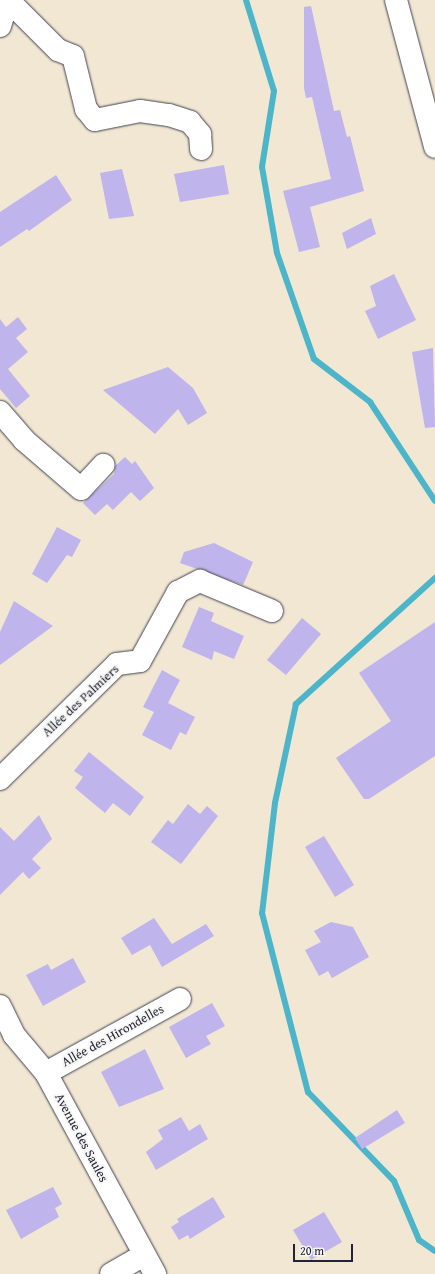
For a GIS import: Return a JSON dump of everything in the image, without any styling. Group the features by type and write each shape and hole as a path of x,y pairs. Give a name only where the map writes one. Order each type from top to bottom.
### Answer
{"street":[{"path":"0,26 8,0 58,50 73,56 86,109 95,120 140,111 169,115 190,122 200,134 201,149"},
{"path":"396,0 435,147"},
{"path":"0,412 24,440 81,488 103,465"},
{"name":"Allée des Palmiers","path":"0,779 117,664 140,661 178,592 200,581 272,611"},
{"name":"Allée des Hirondelles","path":"46,1073 180,999"},
{"name":"Avenue des Saules","path":"0,1006 14,1035 46,1073 155,1274"},
{"path":"111,1274 144,1255"}],"building":[{"path":"311,6 334,111 340,110 347,137 350,136 364,191 310,207 320,247 299,252 283,191 331,179 312,97 306,98 304,88 304,7"},
{"path":"224,165 229,194 180,202 174,174"},
{"path":"122,169 134,216 109,219 100,173"},
{"path":"56,175 72,200 29,231 27,229 0,247 0,212"},
{"path":"371,218 376,234 347,249 342,233"},
{"path":"394,274 416,320 378,339 365,311 376,306 370,286"},
{"path":"18,317 27,329 16,338 28,352 8,369 30,396 16,408 0,389 0,319 6,327"},
{"path":"433,348 435,427 425,428 412,352"},
{"path":"168,367 193,388 207,413 188,425 178,409 155,434 103,390"},
{"path":"125,457 132,464 135,461 154,488 140,501 131,492 113,510 107,504 95,515 83,503 114,474 115,466"},
{"path":"57,527 81,540 72,557 67,555 47,583 32,574"},
{"path":"214,543 253,562 243,585 180,563 184,552"},
{"path":"14,601 53,626 0,665 0,632"},
{"path":"199,607 214,613 211,621 244,636 234,659 214,651 212,660 182,647"},
{"path":"302,618 321,634 286,675 267,660"},
{"path":"435,622 435,756 369,799 364,799 336,758 391,721 359,673"},
{"path":"162,670 180,680 168,703 195,717 186,735 180,732 171,750 142,735 154,712 143,707"},
{"path":"89,752 144,797 130,816 113,803 105,813 75,788 83,777 74,771"},
{"path":"188,804 200,814 207,806 218,816 181,864 151,842 168,820 173,824"},
{"path":"39,815 52,839 32,859 41,868 29,879 23,872 0,895 0,827 14,841"},
{"path":"324,836 354,885 335,897 305,847"},
{"path":"154,918 172,944 206,924 214,936 162,967 150,945 132,955 121,938"},
{"path":"331,922 353,927 369,957 332,978 328,971 319,976 305,950 321,942 314,931"},
{"path":"73,958 86,982 43,1006 26,975 48,964 51,970"},
{"path":"212,1003 225,1026 206,1036 211,1044 186,1058 169,1027"},
{"path":"145,1049 164,1089 119,1107 101,1072"},
{"path":"397,1110 405,1123 362,1149 355,1138"},
{"path":"181,1117 189,1131 200,1124 208,1139 156,1170 146,1152 163,1139 158,1130"},
{"path":"53,1187 62,1204 55,1208 59,1217 21,1239 6,1210"},
{"path":"213,1197 225,1217 190,1239 188,1235 179,1240 171,1227 179,1222 177,1219"},
{"path":"324,1212 342,1242 311,1260 293,1230"}],"waterway":[{"path":"246,0 274,91 262,167 277,253 314,359 370,402 435,501"},
{"path":"435,578 296,704 275,803 262,913 308,1092 394,1181 419,1240 435,1251"}]}
